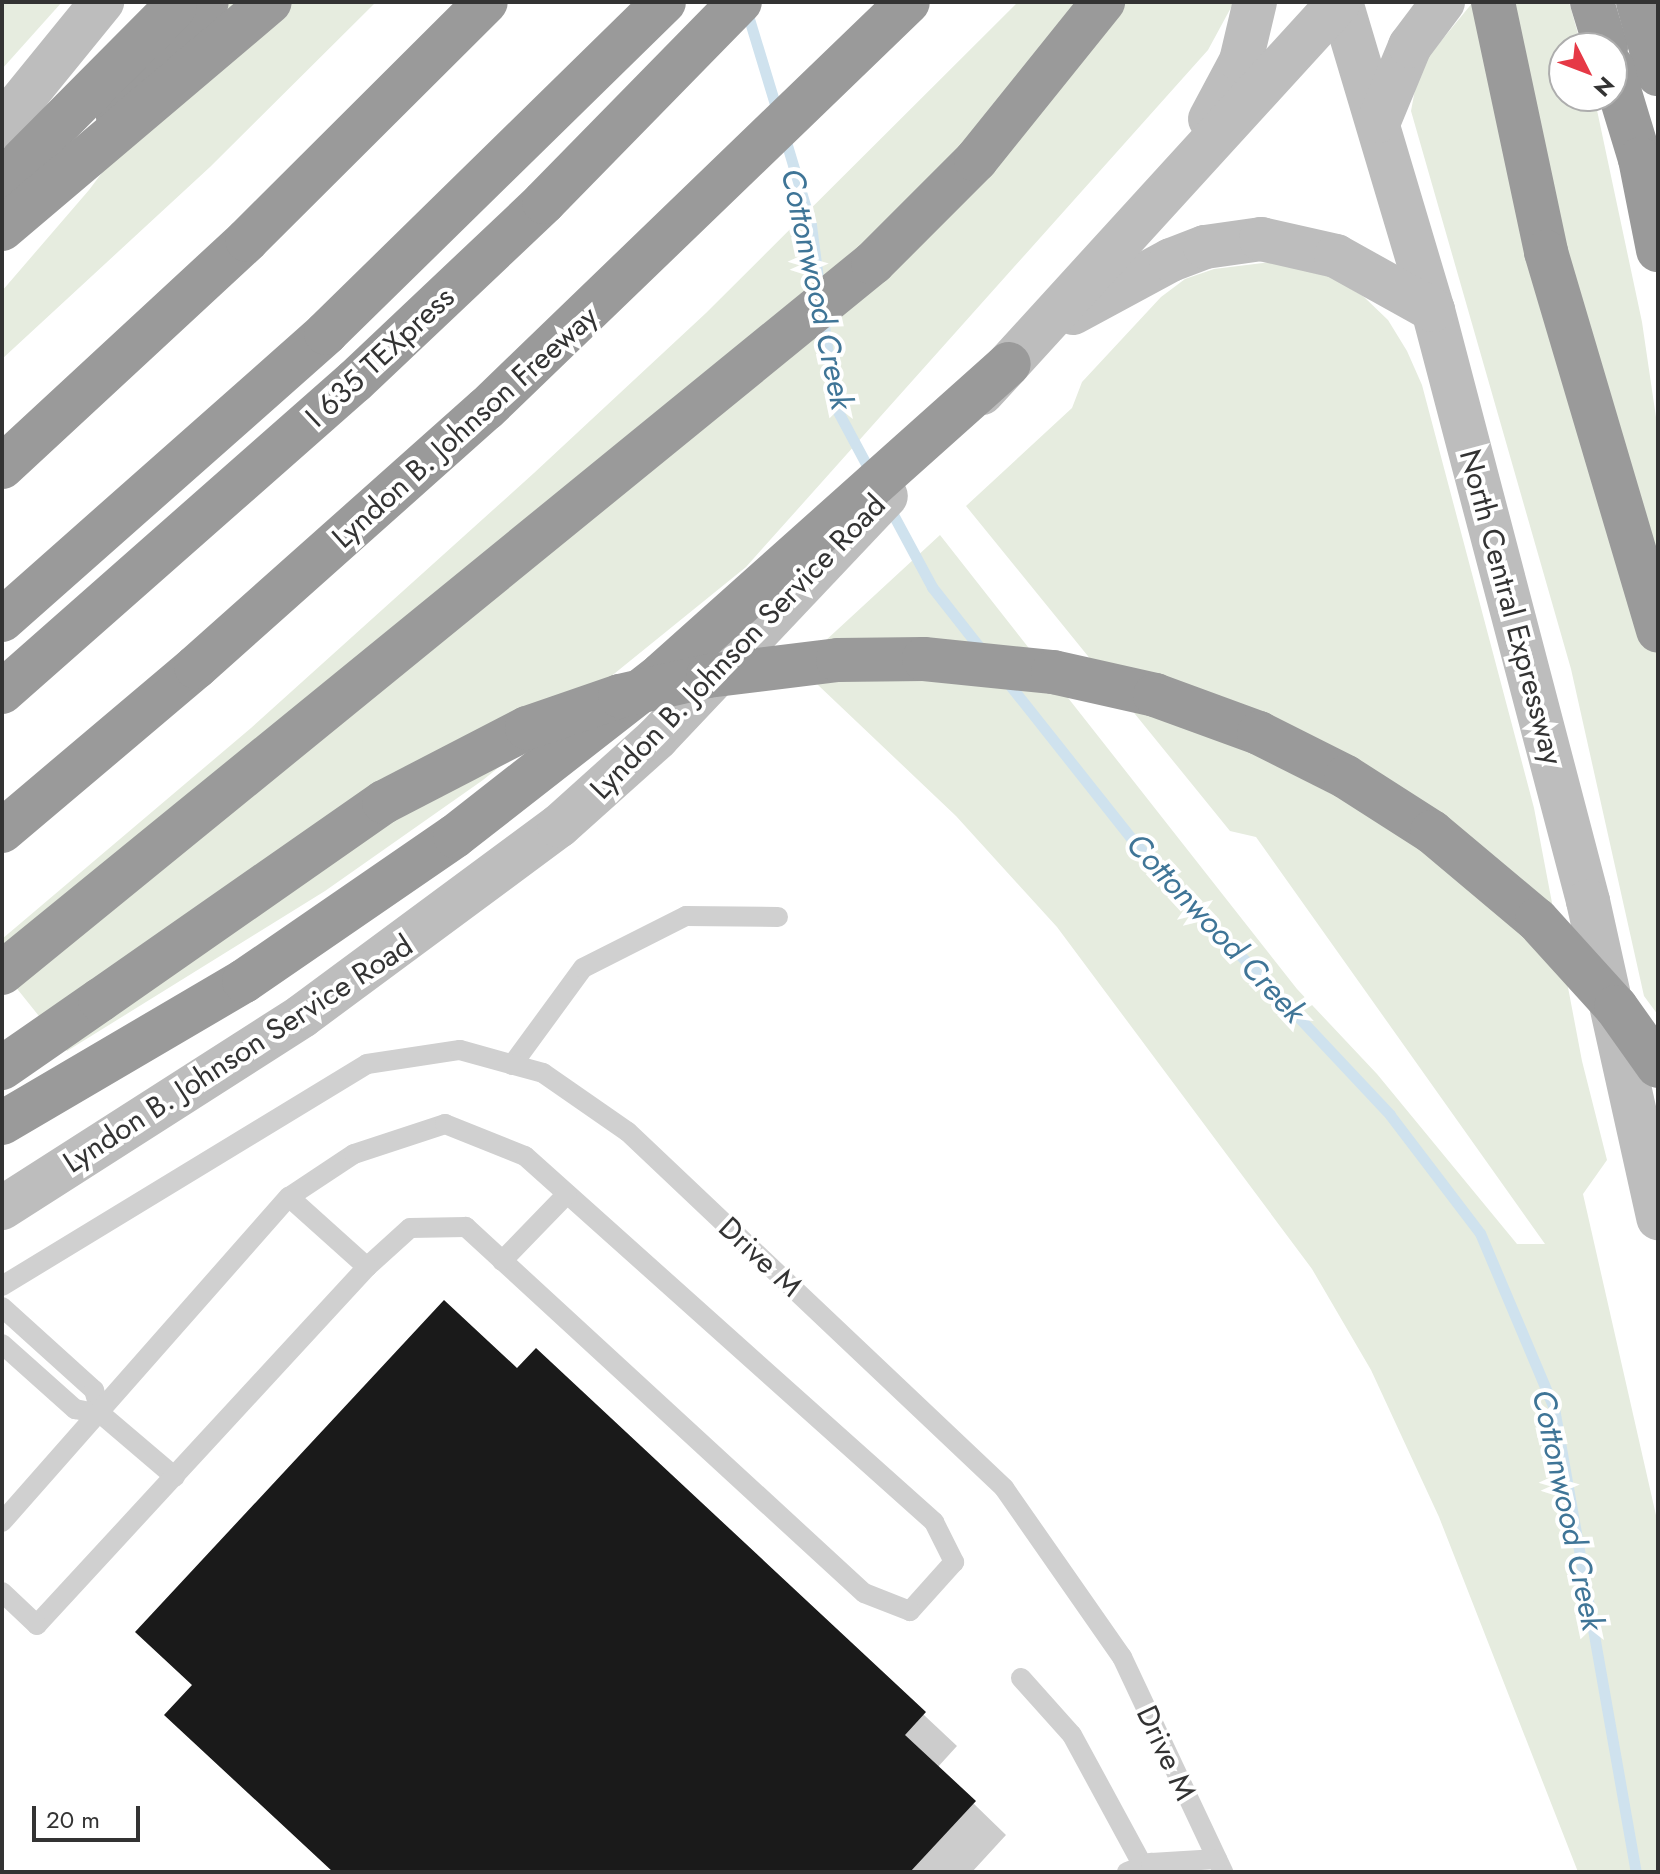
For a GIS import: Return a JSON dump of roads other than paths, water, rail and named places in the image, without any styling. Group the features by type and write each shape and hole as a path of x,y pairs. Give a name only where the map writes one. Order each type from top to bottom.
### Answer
{"highway":[{"path":"2,181 179,2"},
{"path":"2,255 207,2"},
{"path":"2,229 270,2"},
{"path":"2,467 237,251 486,2"},
{"name":"I 635 TEXpress","path":"2,620 239,413 530,136 664,2"},
{"name":"I 635 TEXpress","path":"2,692 265,463 544,202 740,2"},
{"name":"Lyndon B. Johnson Freeway","path":"2,831 283,592 572,330 908,2"},
{"path":"2,973 873,263 976,160 1103,2"},
{"path":"1493,2 1546,252 1658,631"},
{"path":"1592,2 1601,32"},
{"path":"1638,2 1658,74"},
{"path":"1626,112 1640,159 1658,250"},
{"path":"2,1123 244,981 380,890 589,733 755,614 1009,364"},
{"path":"2,1068 384,802 504,739 575,710 664,685 790,664 883,659 1006,665 1104,682 1208,713 1299,752 1390,804 1503,890 1576,961 1658,1066"}],"main road":[{"path":"2,125 102,2"},
{"path":"1156,202 1231,82 1249,36 1255,2"},
{"path":"1009,364 1340,2"},
{"name":"North Central Expressway","path":"1340,2 1379,121 1433,310 1588,901 1658,1218"},
{"path":"1379,121 1410,46 1443,2"},
{"path":"1009,364 1104,293 1171,260 1233,241 1311,247 1433,310"},
{"name":"Lyndon B. Johnson Service Road","path":"2,1208 302,1016 511,864 612,780 755,614"}],"lane":[{"path":"512,1065 583,968 686,916 778,917"},
{"name":"Drive M","path":"2,1286 367,1064 460,1050 543,1073 628,1132 1004,1488 1122,1657 1220,1866"},
{"path":"2,1522 101,1414 289,1197 354,1154 445,1124 525,1156 934,1522 954,1562 910,1611 864,1593 466,1227 410,1228 367,1267 37,1625 2,1592"},
{"path":"502,1261 567,1194"},
{"path":"289,1197 367,1267"},
{"path":"2,1307 94,1390 101,1414"},
{"path":"2,1344 75,1409 101,1414 175,1477"},
{"path":"1021,1678 1072,1735 1135,1869 1220,1866"}],"waterway":[{"name":"Cottonwood Creek","path":"747,12 778,114"},
{"name":"Cottonwood Creek","path":"784,135 811,225 820,293"},
{"name":"Cottonwood Creek","path":"823,318 835,406 872,475"},
{"name":"Cottonwood Creek","path":"889,507 932,587 984,653"},
{"name":"Cottonwood Creek","path":"1005,679 1134,842 1390,1115 1480,1233 1554,1408 1636,1872"}]}
